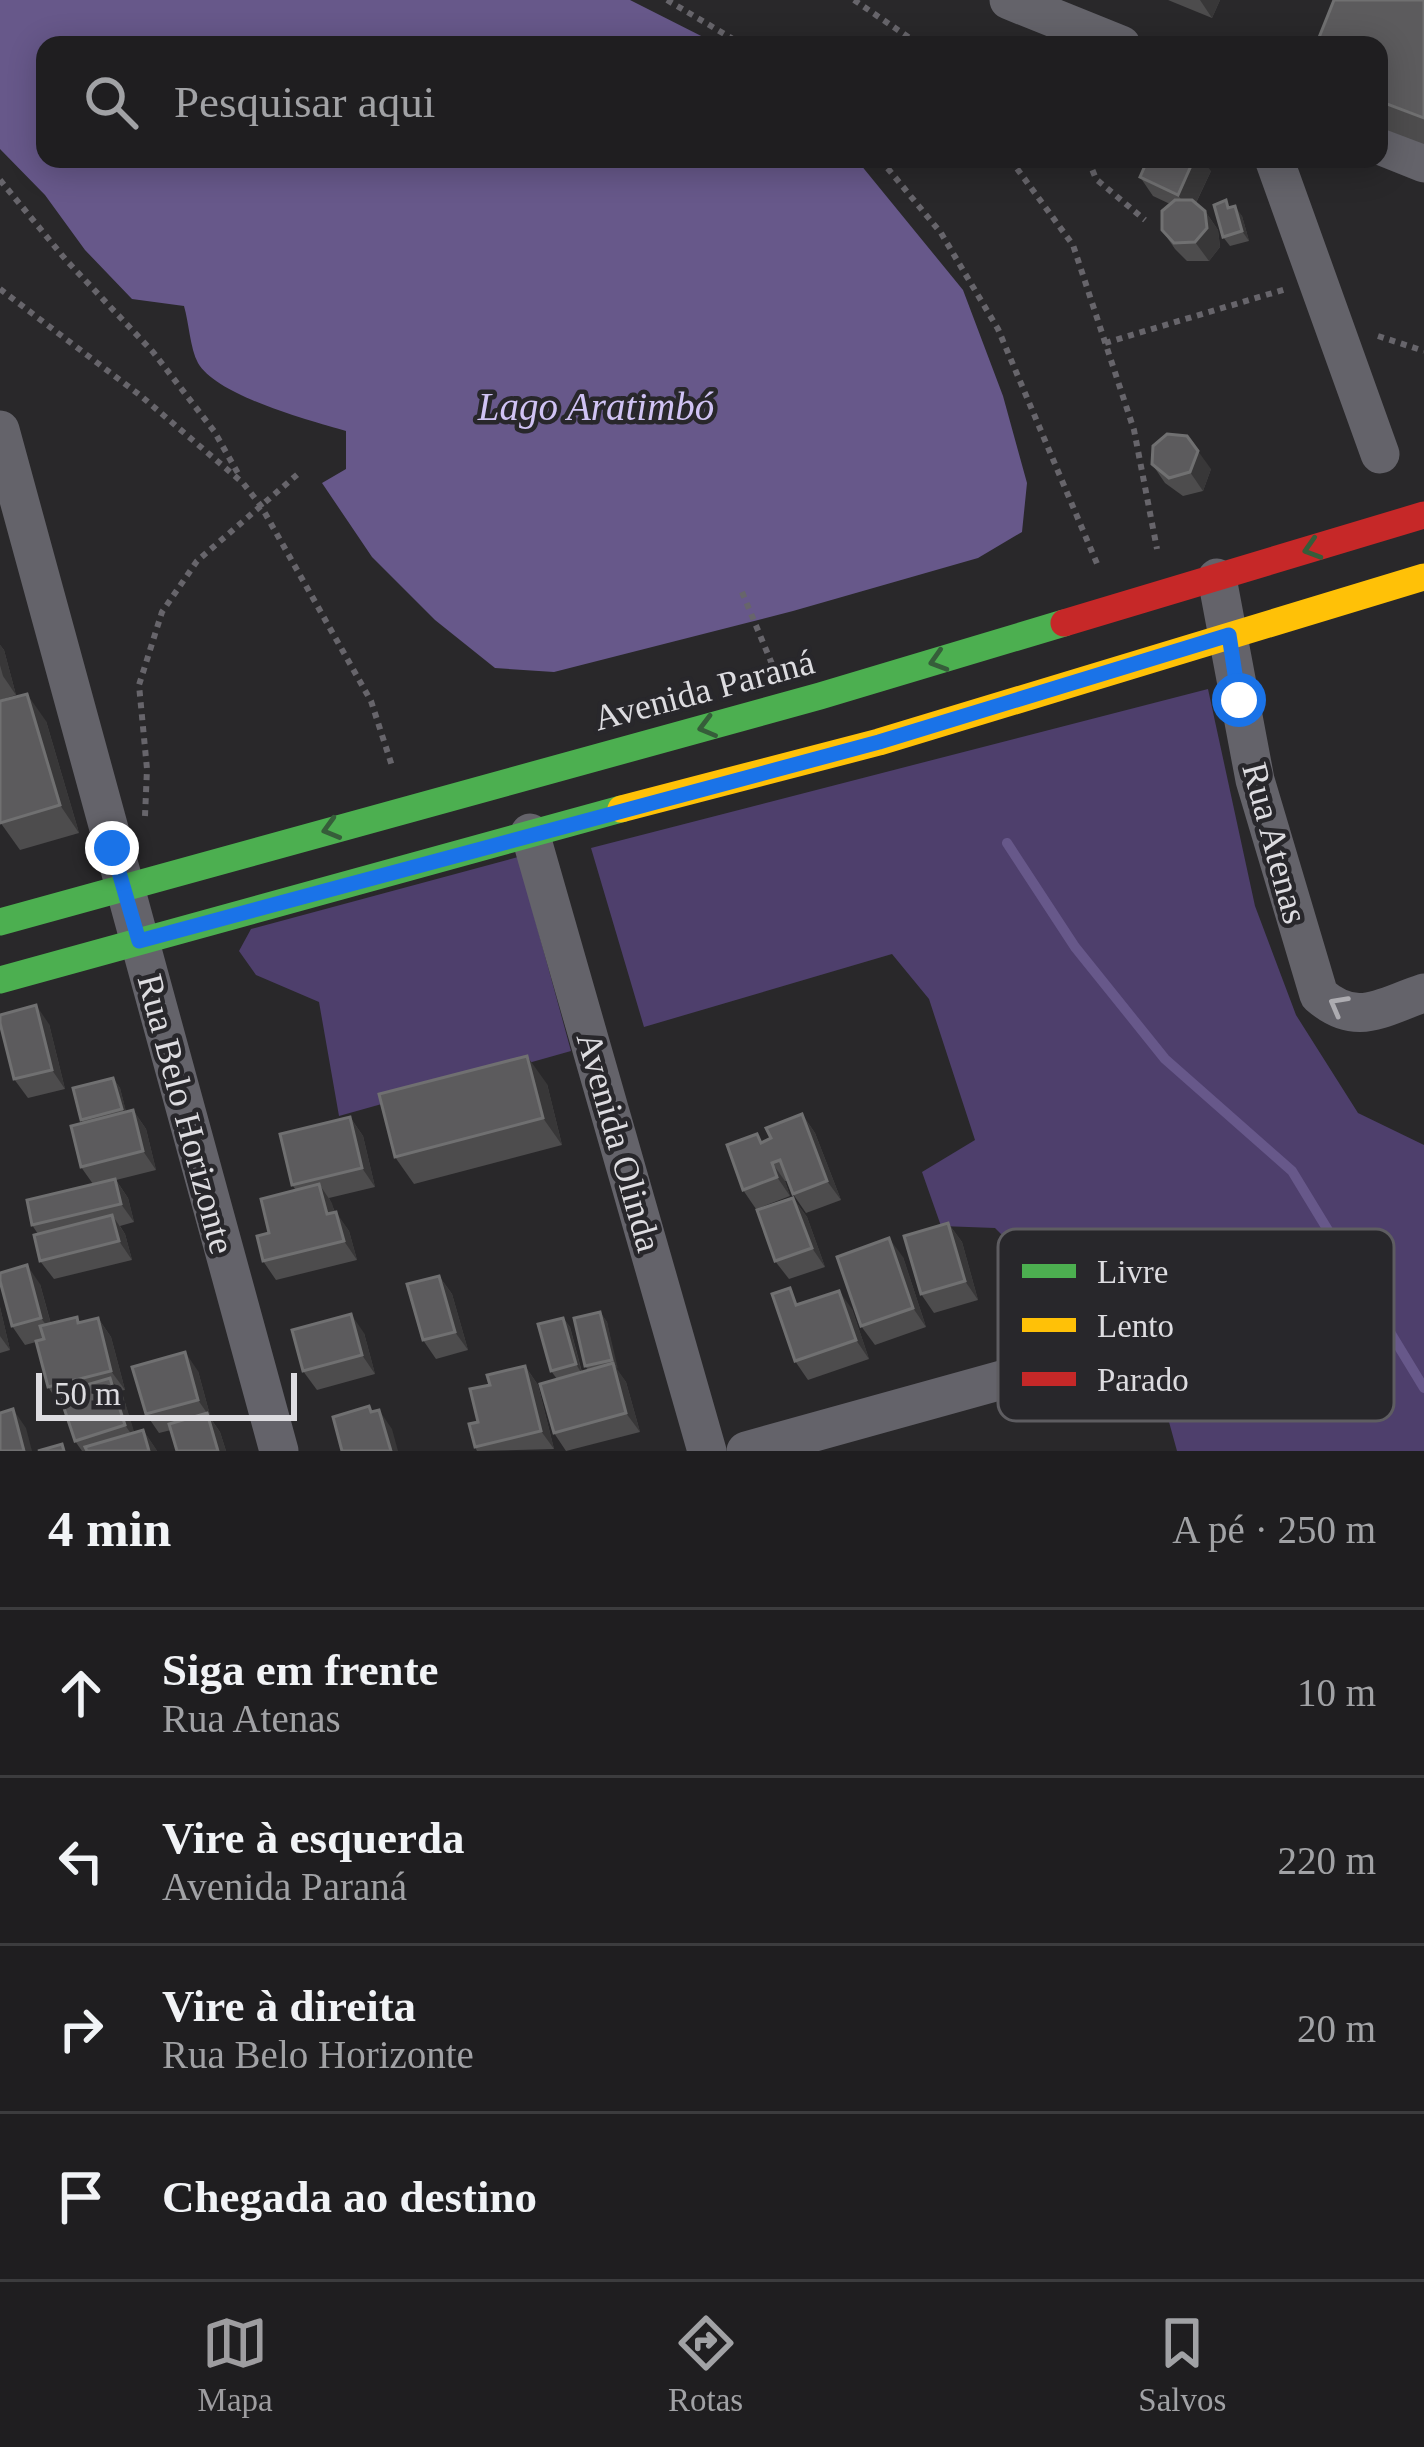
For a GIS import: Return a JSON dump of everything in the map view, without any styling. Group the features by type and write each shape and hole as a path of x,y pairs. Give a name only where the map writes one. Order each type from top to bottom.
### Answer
{"main road":[{"name":"Avenida Paraná","path":"0,922 807,700 1424,515"},
{"path":"0,980 879,742 1424,577"}],"street":[{"path":"1009,0 1099,36"},
{"path":"1388,149 1424,163"},
{"path":"1277,168 1380,454"},
{"name":"Rua Belo Horizonte","path":"0,430 279,1451"},
{"name":"Rua Atenas","path":"1217,578 1255,780 1319,995 1335,1009 1354,1016 1424,993"},
{"name":"Avenida Olinda","path":"530,833 707,1451"},
{"path":"746,1451 998,1381"}],"path":[{"path":"667,0 728,36"},
{"path":"854,0 907,36"},
{"path":"887,168 941,233 998,329 1115,608"},
{"path":"1017,168 1073,244 1134,430 1165,593"},
{"path":"1092,168 1096,179 1145,220"},
{"path":"0,180 66,260 153,352 214,431 371,701 406,807"},
{"path":"1105,343 1316,280"},
{"path":"0,290 140,396 243,483"},
{"path":"112,848 145,816 147,769 139,686 162,612 197,561 298,473"},
{"path":"742,592 778,676"}],"shaded area":[{"path":"1208,689 1255,906 1296,1015 1358,1113 1424,1145 1424,1451 1177,1451 1169,1421 1394,1421 1394,1229 998,1231 941,1226 922,1172 975,1140 929,999 892,954 644,1027 591,848"},
{"path":"518,857 571,1051 339,1116 319,1002 256,975 239,951 251,929"}],"water":[{"name":"Lago Aratimbó","path":"0,0 630,0 701,36 36,36 36,168 863,168 963,290 1003,396 1027,483 1022,532 978,558 793,611 554,672 495,668 435,620 372,557 322,483 346,469 346,431 266,406 208,375 195,357 184,306 132,299 0,149"}],"building":[{"path":"1334,0 1424,0 1424,118 1388,104 1388,36 1320,36"},
{"path":"1144,168 1190,168 1178,195 1140,177"},
{"path":"1175,200 1192,200 1205,211 1207,228 1195,242 1174,243 1162,230 1162,211"},
{"path":"1226,200 1228,208 1235,206 1242,231 1223,237 1214,205"},
{"path":"1167,434 1187,436 1198,451 1190,472 1169,478 1152,464 1153,446"},
{"path":"27,694 60,805 0,823 0,701"},
{"path":"36,1005 52,1070 14,1079 0,1015"},
{"path":"527,1056 543,1118 395,1157 379,1094"},
{"path":"113,1078 122,1109 81,1120 73,1088"},
{"path":"133,1110 143,1151 81,1167 71,1126"},
{"path":"802,1114 827,1181 793,1194 780,1160 772,1163 777,1177 743,1190 727,1145 757,1134 761,1143 771,1138 766,1128"},
{"path":"350,1117 362,1168 292,1185 280,1134"},
{"path":"115,1179 121,1204 32,1225 27,1200"},
{"path":"319,1184 327,1214 336,1212 344,1241 263,1261 257,1236 269,1233 261,1199"},
{"path":"793,1198 812,1248 775,1261 757,1210"},
{"path":"112,1215 119,1241 40,1261 34,1235"},
{"path":"948,1223 965,1281 921,1294 904,1236"},
{"path":"889,1238 913,1308 861,1326 837,1257"},
{"path":"27,1265 41,1318 12,1326 0,1273"},
{"path":"439,1276 455,1332 423,1340 407,1284"},
{"path":"790,1288 796,1305 839,1291 856,1340 795,1361 772,1294"},
{"path":"600,1312 612,1360 585,1366 574,1318"},
{"path":"351,1314 362,1355 303,1371 292,1330"},
{"path":"77,1317 78,1323 98,1318 111,1371 48,1387 36,1341 44,1339 40,1326"},
{"path":"563,1318 576,1364 551,1371 538,1324"},
{"path":"185,1352 198,1400 146,1414 132,1367"},
{"path":"613,1363 626,1413 554,1433 540,1384"},
{"path":"525,1366 541,1431 475,1447 469,1424 478,1422 470,1389 490,1385 487,1375"},
{"path":"110,1378 125,1425 75,1441 59,1393"},
{"path":"369,1406 371,1412 379,1410 391,1451 342,1451 333,1417"},
{"path":"13,1409 24,1451 0,1451 0,1413"},
{"path":"207,1413 218,1451 177,1451 169,1424"},
{"path":"143,1430 149,1451 87,1451 85,1447"},
{"path":"62,1444 64,1451 38,1451"}],"waterway":[{"path":"1007,843 1075,947 1165,1059 1292,1171 1327,1229"},
{"path":"1394,1339 1424,1388"}],"traffic: fast":[{"path":"0,922 820,696 1064,623"},
{"path":"0,980 621,809"}],"traffic: slow":[{"path":"621,809 879,742 1424,577"}],"traffic: jam":[{"path":"1064,623 1424,515"}],"route":[{"path":"112,848 139,941 879,742 1229,635 1239,700"}]}
